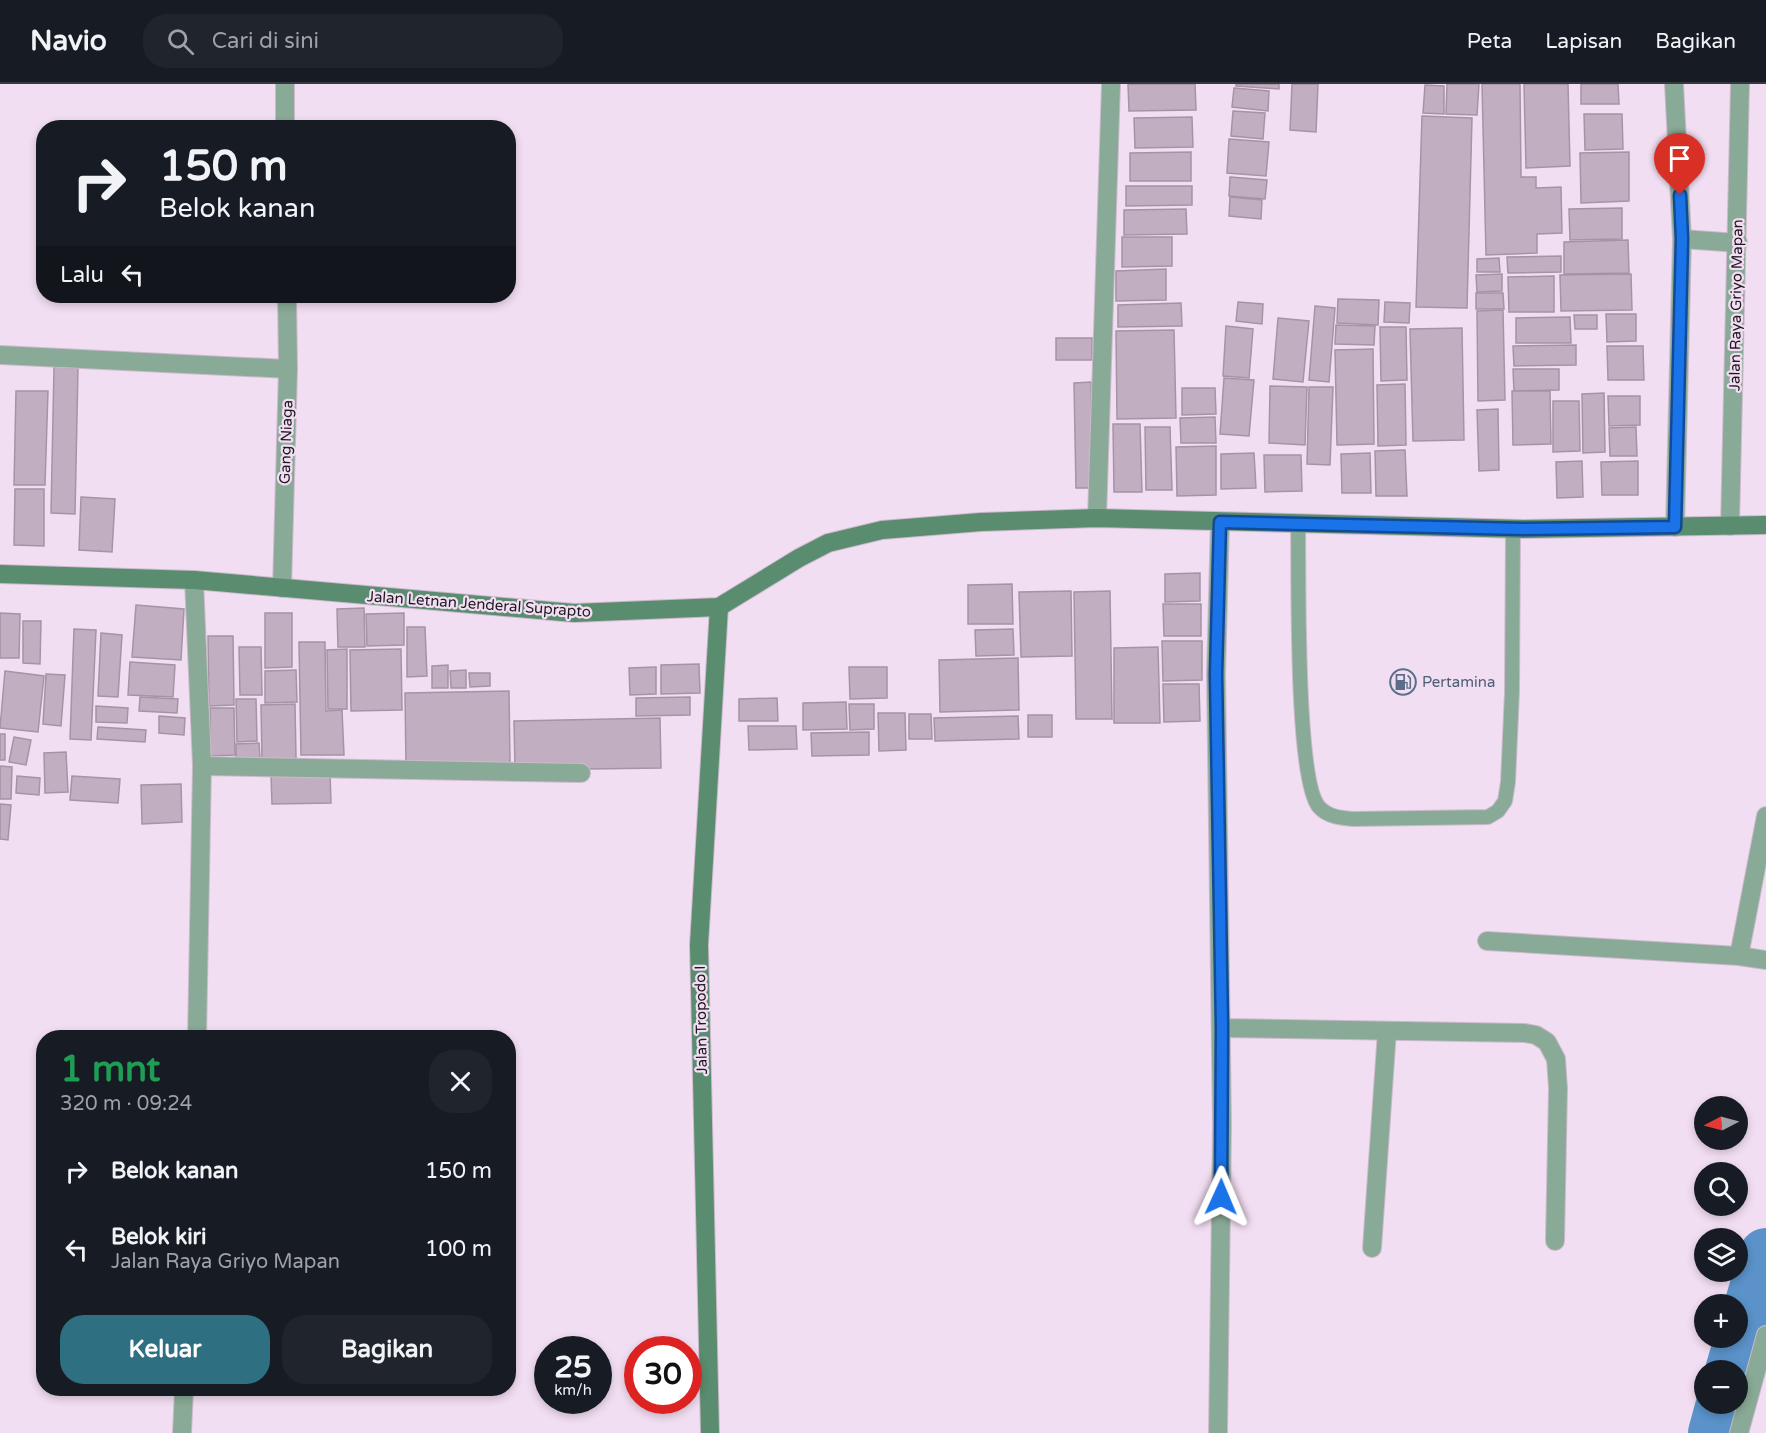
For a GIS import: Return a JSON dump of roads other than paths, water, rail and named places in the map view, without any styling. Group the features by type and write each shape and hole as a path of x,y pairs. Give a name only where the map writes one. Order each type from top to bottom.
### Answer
{"main road":[{"name":"Jalan Letnan Jenderal Suprapto","path":"0,574 194,580 574,614 719,607 828,543 882,530 981,522 1097,518 1513,529 1766,525"},
{"name":"Jalan Tropodo I","path":"710,1433 699,945 719,607"}],"street":[{"path":"285,84 285,120"},
{"path":"1097,518 1111,84"},
{"path":"1674,84 1682,239 1675,527"},
{"name":"Jalan Raya Griyo Mapan","path":"1730,526 1740,84"},
{"path":"1682,239 1738,243"},
{"name":"Gang Niaga","path":"282,588 288,369 287,303"},
{"path":"0,355 288,369"},
{"path":"1218,1433 1222,1028 1216,674 1220,522"},
{"path":"194,580 202,766 197,1030"},
{"path":"202,766 580,773"},
{"path":"1738,956 1766,816"},
{"path":"1487,941 1738,956 1766,960"},
{"path":"1222,1028 1525,1033 1536,1035 1547,1042 1556,1059 1558,1088 1555,1241"},
{"path":"1372,1248 1387,1031"},
{"path":"1739,1433 1766,1335"},
{"path":"182,1433 184,1396"}],"lane":[{"path":"1298,524 1301,689 1310,787 1319,807 1335,818 1353,819 1488,816 1498,812 1505,801 1512,692 1513,529"}],"waterway":[{"path":"1735,1360 1766,1255"},
{"path":"1715,1433 1720,1414"}],"place":[{"name":"Pertamina","path":"1403,682"}]}
